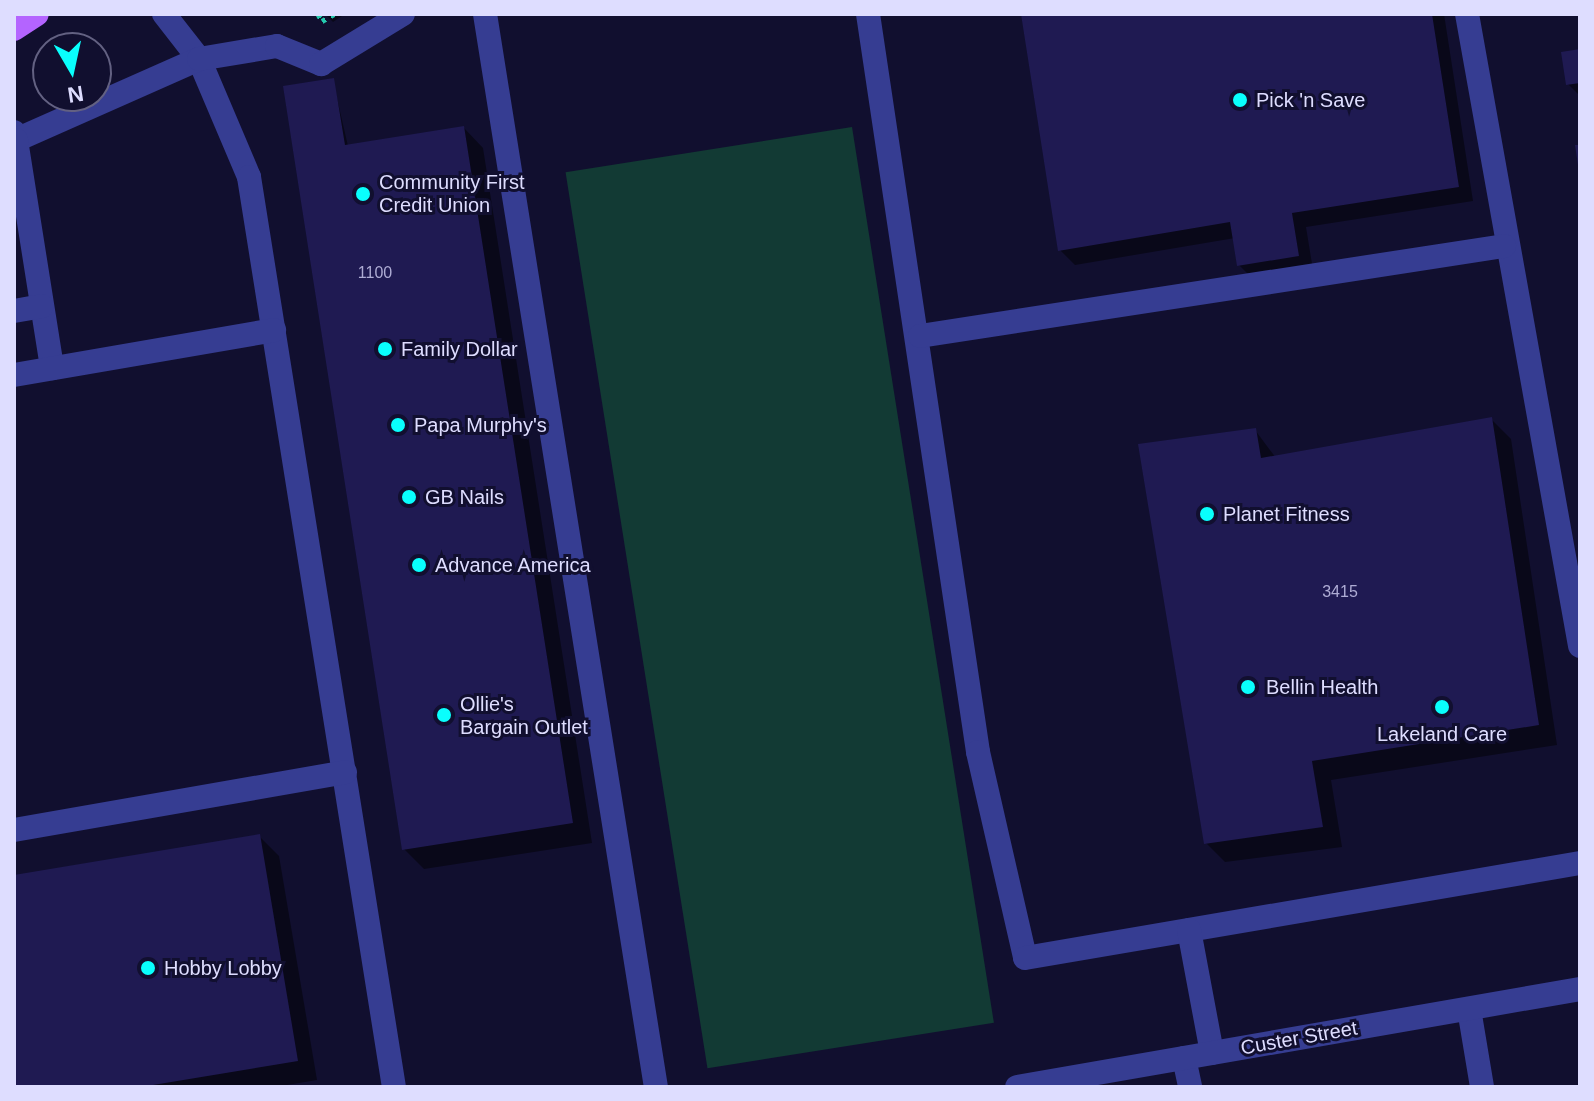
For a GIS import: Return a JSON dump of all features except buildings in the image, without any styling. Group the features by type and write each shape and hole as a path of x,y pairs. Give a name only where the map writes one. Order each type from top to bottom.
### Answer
{"main road":[{"path":"14,29 37,14"}],"street":[{"path":"164,14 199,59 249,177 394,1087"},
{"path":"52,368 20,197 15,136 199,59 277,46 321,64 403,14"},
{"path":"485,14 656,1087"},
{"path":"868,14 920,336 978,752 1025,958 1580,863"},
{"path":"1467,14 1504,246 1580,646"},
{"path":"920,336 1504,246"},
{"path":"14,311 42,306"},
{"path":"14,375 274,330"},
{"path":"14,830 345,772"},
{"path":"1189,930 1212,1053"},
{"name":"Custer Street","path":"1017,1087 1580,989"},
{"path":"1469,1009 1482,1087"},
{"path":"1184,1058 1190,1087"}],"path":[{"path":"318,14 322,21 334,14"}],"green space":[{"path":"852,127 994,1023 707,1068 566,172"}],"place":[{"name":"Pick 'n Save","path":"1240,100"},
{"name":"Community First Credit Union","path":"363,194"},
{"name":"Family Dollar","path":"385,349"},
{"name":"Papa Murphy's","path":"398,425"},
{"name":"GB Nails","path":"409,497"},
{"name":"Planet Fitness","path":"1207,514"},
{"name":"Advance America","path":"419,565"},
{"name":"Bellin Health","path":"1248,687"},
{"name":"Lakeland Care","path":"1442,707"},
{"name":"Ollie's Bargain Outlet","path":"444,715"},
{"name":"Hobby Lobby","path":"148,968"}]}
